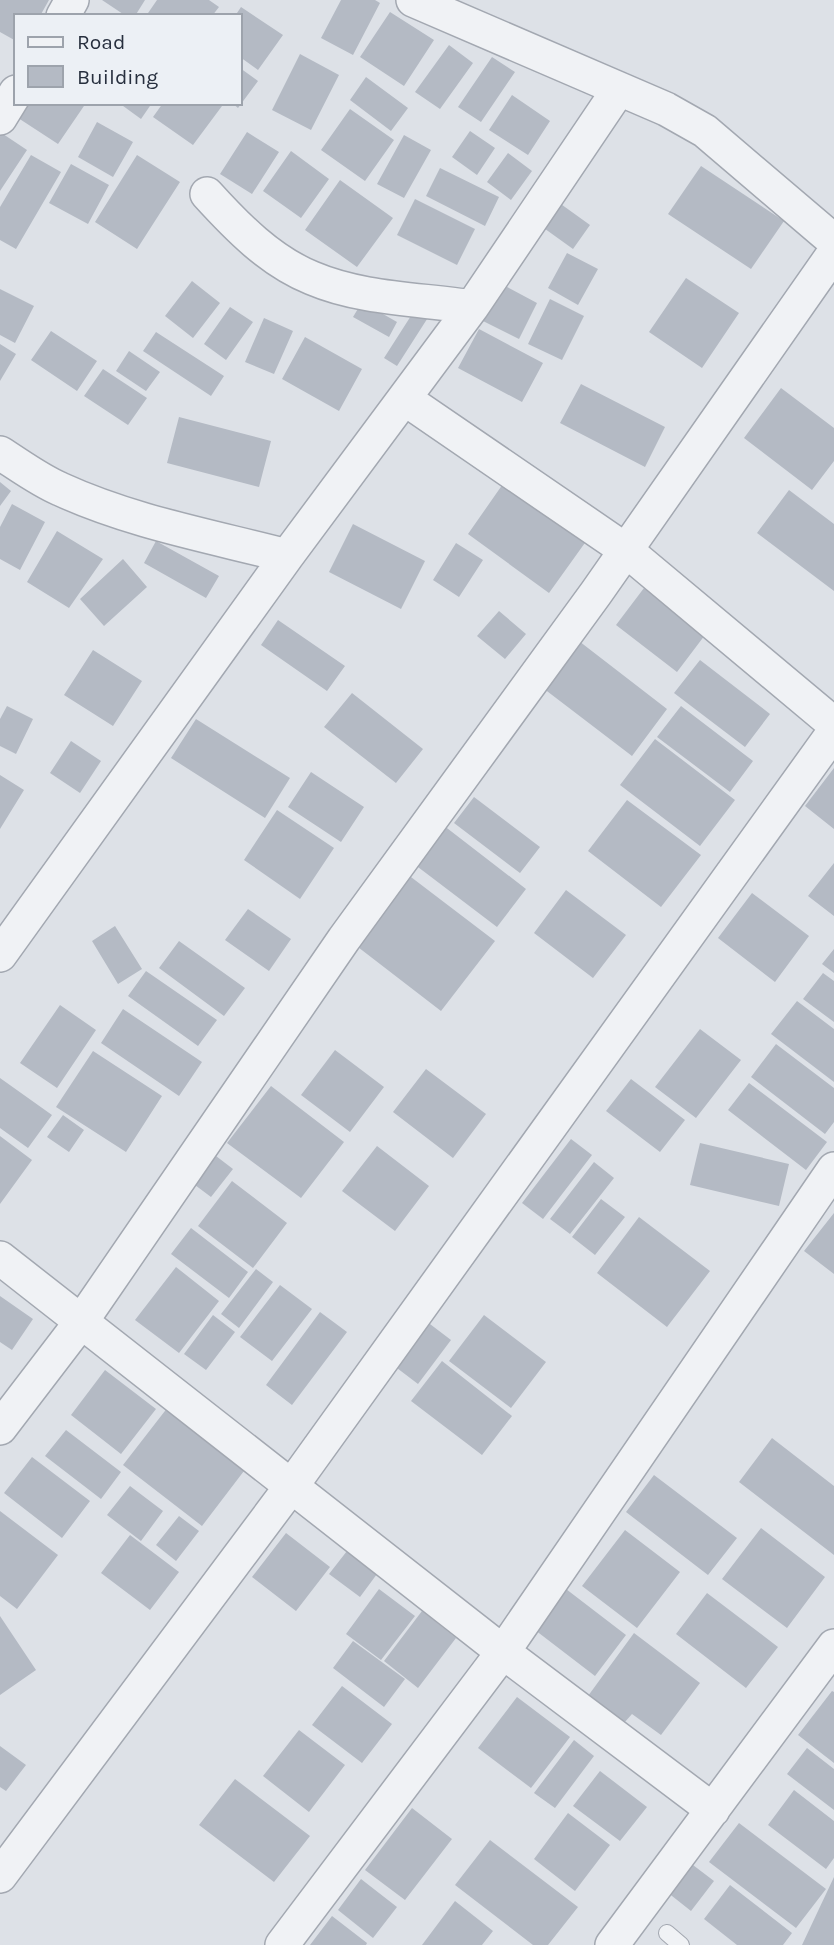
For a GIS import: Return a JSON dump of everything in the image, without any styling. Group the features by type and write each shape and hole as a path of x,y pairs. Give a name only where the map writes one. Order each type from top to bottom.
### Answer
{"street":[{"path":"413,0 666,109 705,131 834,241"},
{"path":"0,955 287,556 472,307 619,89"},
{"path":"0,118 14,95"},
{"path":"206,194 252,241 312,278 363,293 472,307"},
{"path":"0,1428 81,1322 344,939 626,551 834,253"},
{"path":"405,399 626,551 834,724"},
{"path":"0,453 57,488 120,512 179,530 287,556"},
{"path":"0,1877 293,1484 834,732"},
{"path":"282,1945 503,1652 834,1169"},
{"path":"0,1258 293,1484 503,1652 713,1810"},
{"path":"612,1945 834,1646"}],"lane":[{"path":"667,1933 681,1945"}],"building":[{"path":"0,0 49,0 41,14 14,14 14,40 0,32"},
{"path":"102,0 145,0 136,14 123,14"},
{"path":"157,0 209,0 219,7 214,14 147,14"},
{"path":"341,0 375,0 380,3 353,55 321,38"},
{"path":"241,7 283,35 258,70 242,58 242,14 236,14"},
{"path":"390,12 434,40 404,86 360,57"},
{"path":"449,45 473,63 440,109 415,92"},
{"path":"300,54 339,75 311,130 272,110"},
{"path":"492,57 515,72 481,122 458,107"},
{"path":"242,69 258,81 242,103"},
{"path":"366,77 408,108 391,131 350,100"},
{"path":"512,95 550,121 528,155 489,130"},
{"path":"18,105 85,105 58,144 12,114"},
{"path":"122,105 151,105 141,119"},
{"path":"162,105 222,106 193,145 153,117"},
{"path":"350,109 394,140 365,181 321,150"},
{"path":"97,122 133,142 113,177 78,157"},
{"path":"470,131 495,148 477,175 452,157"},
{"path":"0,132 27,150 0,191"},
{"path":"247,132 279,152 252,194 220,174"},
{"path":"404,135 431,150 404,198 377,184"},
{"path":"291,151 329,179 301,218 263,191"},
{"path":"508,153 532,171 511,200 487,182"},
{"path":"31,155 61,172 16,249 0,240 0,207"},
{"path":"137,155 180,182 137,249 95,222"},
{"path":"71,164 109,185 88,224 49,203"},
{"path":"701,166 784,221 751,269 668,214"},
{"path":"440,168 499,197 485,226 426,196"},
{"path":"340,180 393,218 357,267 305,230"},
{"path":"415,199 475,229 457,265 397,235"},
{"path":"558,202 590,225 573,249 541,226"},
{"path":"567,253 598,269 578,305 548,288"},
{"path":"686,278 739,313 702,368 649,332"},
{"path":"192,281 220,303 193,338 165,316"},
{"path":"498,282 537,303 519,339 479,319"},
{"path":"0,289 34,306 15,343 0,335"},
{"path":"550,299 584,316 562,360 528,344"},
{"path":"362,302 397,322 389,337 353,317"},
{"path":"230,307 253,322 226,360 204,344"},
{"path":"416,308 429,316 397,366 384,358"},
{"path":"264,318 293,331 274,374 245,362"},
{"path":"479,329 543,363 522,402 458,368"},
{"path":"51,331 97,361 77,391 31,360"},
{"path":"156,332 224,376 211,396 143,351"},
{"path":"305,337 362,369 339,411 282,379"},
{"path":"0,344 16,354 0,381"},
{"path":"129,351 160,372 146,391 116,371"},
{"path":"103,369 147,398 128,425 84,396"},
{"path":"581,384 665,427 645,467 560,423"},
{"path":"781,388 834,428 834,461 812,490 744,438"},
{"path":"179,417 271,441 259,487 167,463"},
{"path":"505,481 587,540 549,593 468,534"},
{"path":"0,482 11,491 0,506"},
{"path":"789,490 834,524 834,591 757,533"},
{"path":"12,504 45,522 20,570 0,559 0,527"},
{"path":"353,524 425,561 401,609 329,572"},
{"path":"57,531 103,559 69,608 27,582"},
{"path":"156,541 219,576 206,598 144,563"},
{"path":"456,543 483,560 459,597 433,580"},
{"path":"123,559 147,587 104,626 80,599"},
{"path":"644,588 705,635 677,672 616,625"},
{"path":"499,611 526,634 505,659 477,636"},
{"path":"278,620 345,666 327,691 261,645"},
{"path":"575,638 667,709 632,756 539,685"},
{"path":"93,650 142,681 113,726 64,695"},
{"path":"700,660 770,714 745,747 674,693"},
{"path":"352,693 423,749 396,783 324,727"},
{"path":"7,706 33,719 16,754 0,746 0,719"},
{"path":"681,706 753,761 730,792 657,737"},
{"path":"196,719 290,778 265,818 171,758"},
{"path":"655,739 735,800 700,846 620,785"},
{"path":"71,741 101,761 80,793 50,773"},
{"path":"834,768 834,829 805,806"},
{"path":"311,772 364,807 341,842 288,807"},
{"path":"0,775 24,790 0,829"},
{"path":"474,797 540,847 520,873 454,823"},
{"path":"627,800 701,855 661,907 588,851"},
{"path":"277,810 334,848 300,899 244,860"},
{"path":"443,825 526,889 497,927 414,864"},
{"path":"834,863 834,916 808,896"},
{"path":"407,874 495,941 441,1011 354,944"},
{"path":"566,890 626,935 593,978 534,933"},
{"path":"752,893 809,936 775,982 718,938"},
{"path":"248,909 291,939 269,971 225,940"},
{"path":"115,926 142,969 118,984 92,941"},
{"path":"179,941 245,988 224,1016 159,968"},
{"path":"834,949 834,973 822,964"},
{"path":"146,971 217,1020 198,1046 128,996"},
{"path":"823,973 834,981 834,1022 803,999"},
{"path":"797,1001 834,1029 834,1082 771,1034"},
{"path":"60,1005 96,1030 57,1088 20,1063"},
{"path":"123,1009 202,1062 179,1096 101,1043"},
{"path":"700,1029 741,1060 696,1118 655,1087"},
{"path":"776,1044 834,1088 834,1122 825,1134 751,1077"},
{"path":"335,1050 384,1087 350,1132 301,1095"},
{"path":"93,1051 162,1096 126,1152 56,1107"},
{"path":"426,1069 486,1114 453,1158 393,1112"},
{"path":"0,1078 52,1115 28,1148 0,1128"},
{"path":"631,1079 685,1120 660,1152 606,1111"},
{"path":"749,1083 827,1142 806,1170 728,1110"},
{"path":"271,1086 344,1142 301,1198 227,1143"},
{"path":"63,1115 84,1130 69,1152 47,1137"},
{"path":"0,1136 32,1160 0,1204"},
{"path":"571,1139 592,1155 543,1219 522,1203"},
{"path":"700,1143 789,1164 779,1206 690,1185"},
{"path":"377,1146 429,1186 395,1231 342,1191"},
{"path":"216,1156 233,1169 211,1197 195,1185"},
{"path":"594,1162 614,1178 570,1234 550,1219"},
{"path":"232,1181 287,1223 253,1268 198,1226"},
{"path":"601,1199 625,1217 595,1255 572,1237"},
{"path":"834,1213 834,1274 804,1251"},
{"path":"639,1217 710,1271 667,1327 597,1273"},
{"path":"191,1228 248,1272 229,1298 171,1254"},
{"path":"176,1267 219,1301 179,1353 135,1320"},
{"path":"256,1269 273,1282 239,1328 221,1314"},
{"path":"280,1285 312,1309 272,1361 240,1337"},
{"path":"0,1296 33,1319 12,1350 0,1342"},
{"path":"320,1312 347,1332 292,1405 266,1385"},
{"path":"213,1315 235,1332 206,1370 184,1354"},
{"path":"484,1315 546,1362 511,1408 449,1361"},
{"path":"426,1321 451,1340 418,1384 393,1365"},
{"path":"442,1361 512,1416 482,1455 411,1401"},
{"path":"105,1370 156,1409 121,1454 71,1415"},
{"path":"168,1407 247,1467 202,1526 123,1465"},
{"path":"66,1430 121,1472 101,1499 45,1456"},
{"path":"772,1438 834,1486 834,1555 739,1482"},
{"path":"32,1457 90,1501 62,1538 4,1493"},
{"path":"654,1475 737,1538 708,1575 626,1512"},
{"path":"130,1486 163,1511 141,1541 107,1515"},
{"path":"0,1511 58,1555 17,1609 0,1596"},
{"path":"179,1516 199,1531 176,1561 156,1545"},
{"path":"761,1528 825,1577 787,1628 722,1579"},
{"path":"625,1530 680,1572 637,1628 582,1586"},
{"path":"286,1533 330,1567 296,1611 252,1577"},
{"path":"130,1535 179,1572 150,1610 101,1573"},
{"path":"347,1551 377,1574 360,1597 329,1574"},
{"path":"379,1589 415,1616 381,1660 346,1634"},
{"path":"566,1589 626,1635 595,1676 535,1630"},
{"path":"707,1593 778,1647 746,1688 676,1634"},
{"path":"422,1611 456,1638 418,1688 384,1661"},
{"path":"0,1616 36,1670 0,1695"},
{"path":"634,1633 700,1683 661,1735 632,1714 624,1723 588,1696"},
{"path":"353,1641 405,1679 384,1707 333,1668"},
{"path":"342,1686 392,1724 362,1763 312,1725"},
{"path":"832,1691 834,1692 834,1763 798,1735"},
{"path":"517,1697 570,1737 531,1788 478,1748"},
{"path":"299,1730 345,1765 309,1812 263,1776"},
{"path":"574,1740 594,1756 555,1808 534,1793"},
{"path":"0,1746 26,1765 6,1791 0,1787"},
{"path":"807,1748 834,1769 834,1810 787,1774"},
{"path":"600,1771 647,1807 620,1841 573,1806"},
{"path":"235,1779 310,1836 274,1882 199,1825"},
{"path":"794,1790 834,1821 834,1858 826,1869 768,1825"},
{"path":"412,1808 452,1839 405,1900 365,1870"},
{"path":"568,1813 610,1845 575,1891 534,1859"},
{"path":"739,1823 826,1889 796,1928 709,1862"},
{"path":"490,1840 578,1907 548,1945 533,1945 455,1885"},
{"path":"689,1862 714,1881 691,1911 667,1892"},
{"path":"834,1877 834,1945 802,1945"},
{"path":"361,1879 397,1907 373,1938 338,1910"},
{"path":"730,1885 792,1933 783,1945 737,1945 704,1919"},
{"path":"455,1901 493,1931 482,1945 422,1945"},
{"path":"332,1916 367,1943 366,1945 310,1945"}]}
